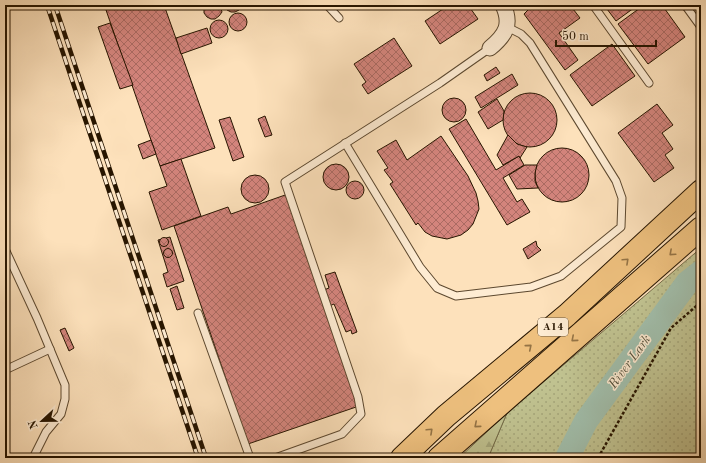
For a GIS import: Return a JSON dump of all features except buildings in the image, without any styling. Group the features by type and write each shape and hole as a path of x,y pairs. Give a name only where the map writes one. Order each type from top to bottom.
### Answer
{"highway":[{"name":"A14","path":"402,458 446,416 567,315 701,192"},
{"name":"A14","path":"439,458 701,228"}],"street":[{"path":"490,48 499,40 507,27 507,13 503,5"}],"lane":[{"path":"327,5 339,18"},
{"path":"593,5 649,83"},
{"path":"685,5 701,27"},
{"path":"345,143 420,267 437,288 456,296 531,287 561,276 621,227 622,198 616,181 530,43 521,34 507,27"},
{"path":"275,458 342,434 361,414 358,397 285,182 440,84 490,48"},
{"path":"5,249 66,385 65,399 61,414 46,432 33,458"},
{"path":"198,313 250,458"},
{"path":"5,370 50,349"}],"path":[{"path":"598,458 671,328 701,302"}],"green space":[{"path":"701,248 701,458 488,458 507,413"},
{"path":"507,413 488,458 459,458"}],"waterway":[{"name":"River Lark","path":"567,458 586,421 687,283 701,272"}],"railway":[{"path":"47,5 198,458"},
{"path":"55,5 206,458"}]}
